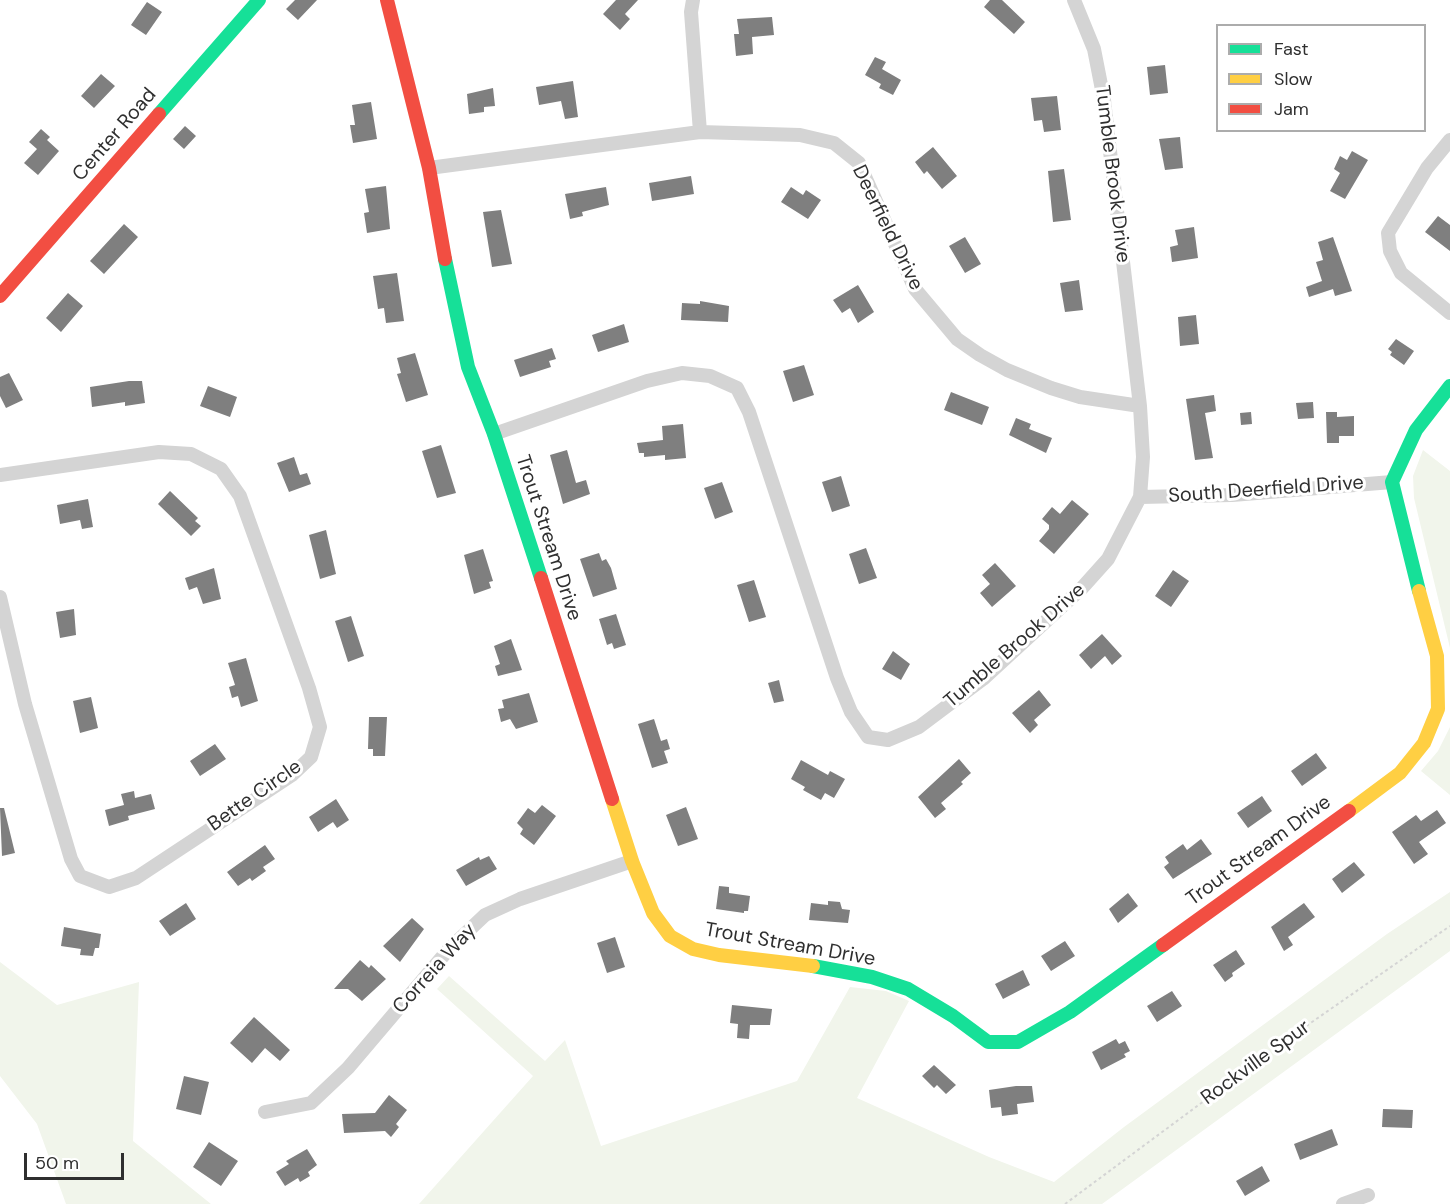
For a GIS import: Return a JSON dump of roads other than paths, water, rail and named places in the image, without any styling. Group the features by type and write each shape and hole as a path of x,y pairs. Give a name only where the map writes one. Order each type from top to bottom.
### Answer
{"street":[{"name":"Center Road","path":"0,296 259,0"},
{"name":"Trout Stream Drive","path":"387,0 429,168 447,270 468,367 494,434 632,861 653,913 670,936 693,949 719,955 810,965 872,977 908,989 953,1016 988,1042 1018,1042 1070,1012 1400,773 1424,743 1438,709 1437,656 1411,563 1392,482"},
{"path":"693,0 691,12 700,132"},
{"name":"Tumble Brook Drive","path":"494,434 647,381 682,374 710,376 737,388 750,412 837,678 851,712 868,737 888,740 919,727 983,679 1082,588 1108,559 1140,497 1143,457 1140,405 1104,100 1094,49 1074,0"},
{"name":"Deerfield Drive","path":"429,168 700,132 800,135 834,143 859,163 915,289 957,339 1007,370 1051,388 1080,397 1140,405"},
{"path":"1450,141 1427,168 1388,233 1390,251 1401,273 1450,313"},
{"path":"1392,482 1416,430 1450,386"},
{"name":"Bette Circle","path":"0,475 159,452 191,454 221,470 240,496 295,656 309,688 320,727 311,757 292,775 136,878 109,887 80,876 71,859 25,704 0,597"},
{"name":"South Deerfield Drive","path":"1140,497 1232,495 1392,482"},
{"name":"Correia Way","path":"265,1112 311,1103 348,1068 449,950 485,915 520,899 632,861"},
{"path":"1343,1204 1368,1195"}]}
